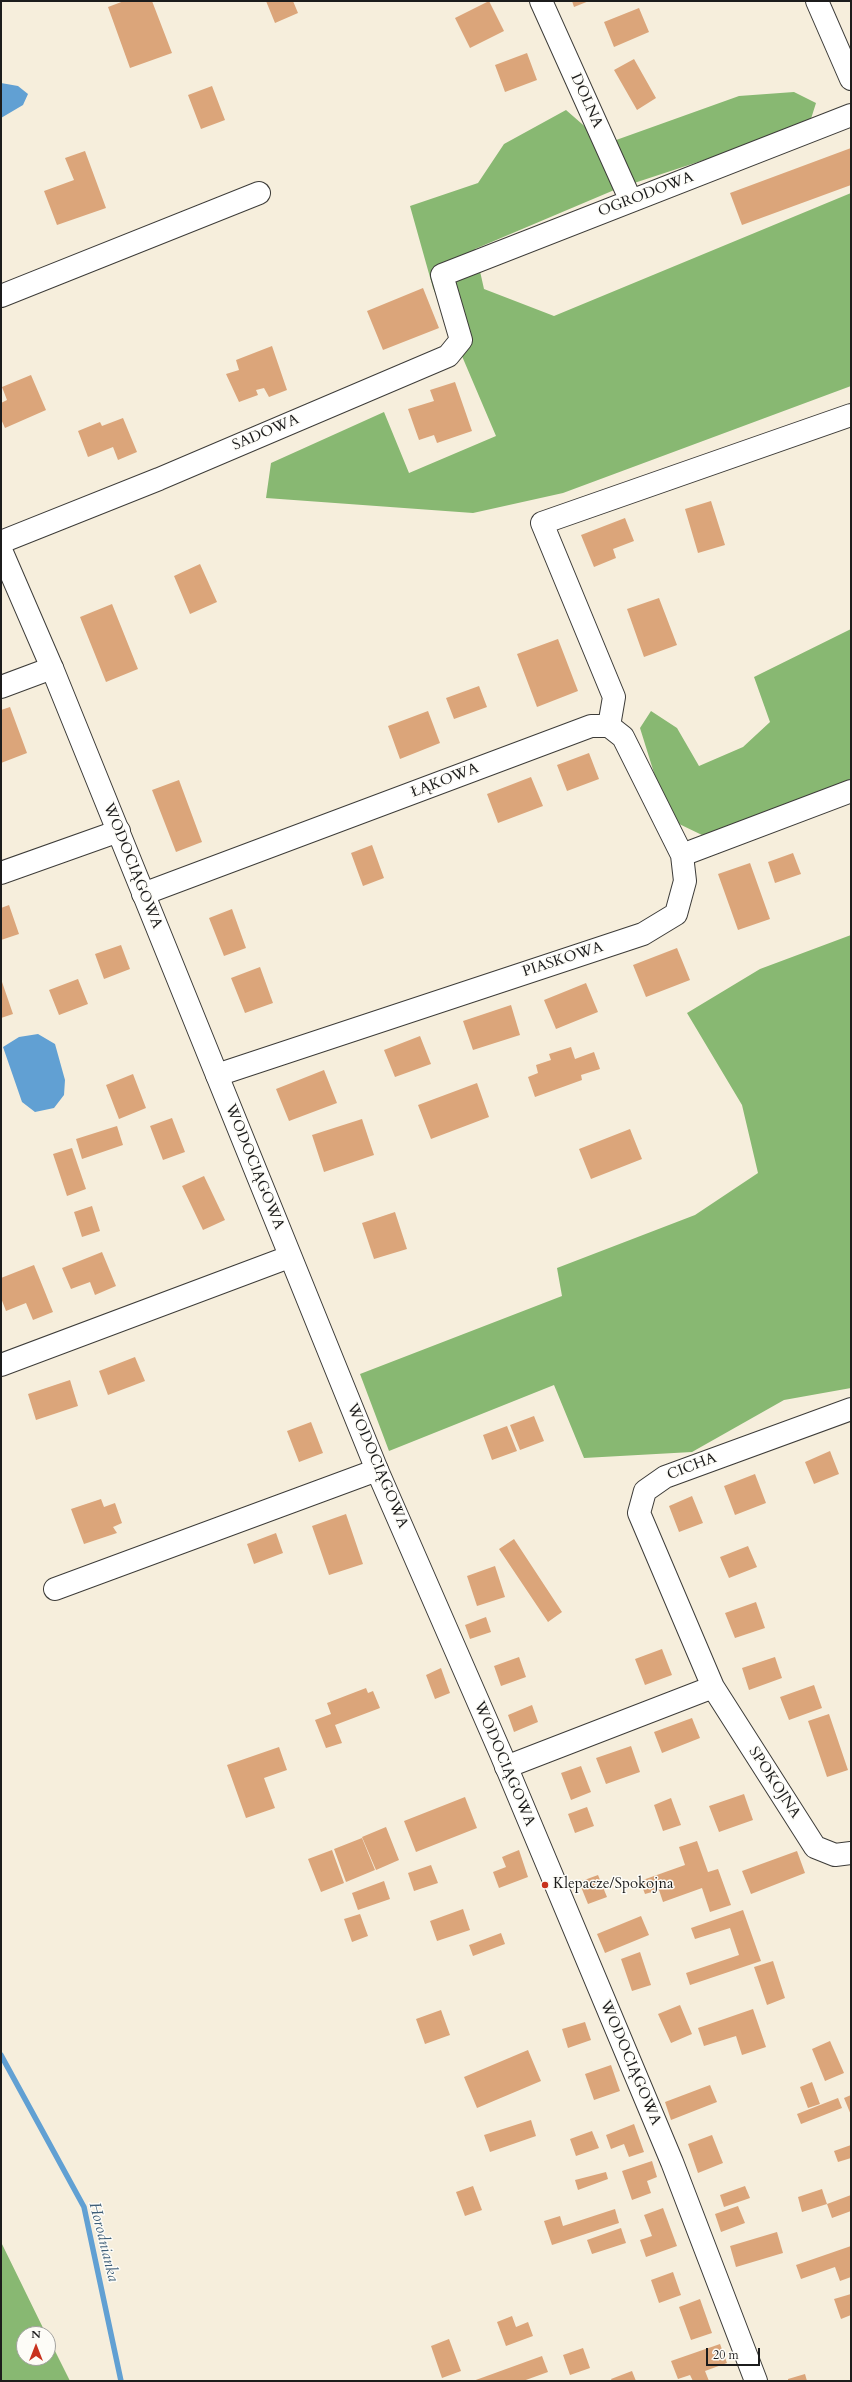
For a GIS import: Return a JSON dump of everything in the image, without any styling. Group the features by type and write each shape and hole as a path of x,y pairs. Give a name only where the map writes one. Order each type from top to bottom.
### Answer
{"street":[{"name":"DOLNA","path":"541,1 631,200"},
{"path":"817,1 851,79"},
{"name":"OGRODOWA","path":"442,275 851,115"},
{"path":"1,296 259,193"},
{"name":"SADOWA","path":"1,542 159,478 448,356 460,340 454,310 442,275"},
{"path":"851,416 542,523 614,697 609,726 623,737 682,855 851,791"},
{"name":"WODOCIĄGOWA","path":"1,550 52,668 289,1257 377,1470 506,1767 672,2162 756,2381"},
{"path":"1,687 52,668"},
{"name":"ŁĄKOWA","path":"143,894 591,726 609,726"},
{"path":"1,873 118,831"},
{"name":"PIASKOWA","path":"217,1075 643,934 676,914 685,881 682,855"},
{"path":"1,1365 289,1257"},
{"name":"CICHA","path":"713,1687 639,1513 645,1491 665,1476 851,1409"},
{"path":"55,1589 377,1470"},
{"path":"506,1767 713,1687"},
{"name":"SPOKOJNA","path":"713,1687 815,1847 835,1855 851,1853"}],"green space":[{"path":"794,92 816,103 810,122 771,138 619,188 475,249 484,289 554,316 851,193 851,386 563,493 473,513 266,498 271,463 384,412 409,473 496,436 433,288 410,206 478,183 504,144 566,110 605,144 739,96"},
{"path":"851,629 851,779 740,823 702,835 675,822 659,789 640,728 651,711 677,728 699,766 743,747 770,722 754,677"},
{"path":"851,935 851,1388 784,1400 692,1452 584,1458 554,1385 389,1451 360,1374 562,1296 557,1268 695,1215 758,1173 742,1105 687,1013 760,969"},
{"path":"1,2242 42,2326 16,2326 16,2366 56,2366 56,2353 70,2381 1,2381"}],"water":[{"path":"1,83 18,86 28,94 23,105 1,118"},
{"path":"38,1034 55,1044 65,1080 64,1095 54,1108 35,1112 22,1102 3,1047 19,1037"}],"building":[{"path":"124,1 152,1 172,53 130,68 108,7"},
{"path":"266,1 293,1 298,13 275,23"},
{"path":"489,1 504,31 470,48 455,18"},
{"path":"572,1 589,1 574,7"},
{"path":"639,8 649,32 614,47 604,22"},
{"path":"527,53 537,80 505,92 495,65"},
{"path":"634,59 656,98 637,110 614,70"},
{"path":"212,86 225,120 201,129 188,95"},
{"path":"851,148 851,185 742,225 730,193"},
{"path":"85,151 106,208 57,225 44,191 74,180 65,158"},
{"path":"423,288 439,328 383,350 367,311"},
{"path":"272,346 287,390 269,397 264,388 256,390 258,395 239,402 226,374 239,370 236,360"},
{"path":"31,375 46,410 5,428 1,419 1,403 7,400 2,387"},
{"path":"455,382 472,431 437,443 434,435 419,440 408,409 434,401 430,390"},
{"path":"123,418 137,452 118,460 113,447 88,457 78,431 100,422 102,426"},
{"path":"711,501 725,545 698,553 685,509"},
{"path":"625,518 634,541 613,549 616,558 594,567 581,535"},
{"path":"200,564 217,602 190,614 174,576"},
{"path":"659,598 677,645 644,657 627,609"},
{"path":"112,604 138,669 106,682 80,617"},
{"path":"558,639 578,691 537,707 517,654"},
{"path":"479,686 487,707 454,719 446,698"},
{"path":"10,707 27,753 1,763 1,710"},
{"path":"428,711 440,743 400,759 388,726"},
{"path":"589,753 599,779 567,791 557,765"},
{"path":"531,777 543,806 498,823 487,794"},
{"path":"179,780 202,842 176,852 152,790"},
{"path":"372,845 384,878 363,886 351,853"},
{"path":"793,853 801,874 775,883 768,862"},
{"path":"750,863 770,919 738,930 718,874"},
{"path":"9,905 19,934 1,940 1,908"},
{"path":"232,909 246,948 224,956 209,918"},
{"path":"121,945 130,969 104,979 95,954"},
{"path":"677,948 690,980 646,997 633,965"},
{"path":"260,967 273,1003 245,1013 231,978"},
{"path":"1,979 13,1014 1,1018"},
{"path":"78,979 88,1004 59,1015 49,990"},
{"path":"586,983 598,1012 556,1029 544,1000"},
{"path":"511,1005 520,1035 473,1050 463,1021"},
{"path":"420,1036 431,1064 395,1077 384,1050"},
{"path":"571,1047 575,1059 594,1052 600,1069 581,1075 582,1080 535,1097 528,1077 538,1073 536,1065 551,1060 549,1054"},
{"path":"324,1070 337,1103 289,1121 276,1089"},
{"path":"133,1074 146,1108 119,1119 106,1085"},
{"path":"477,1083 489,1117 431,1139 418,1105"},
{"path":"172,1118 185,1152 163,1160 150,1126"},
{"path":"362,1119 374,1155 324,1172 312,1135"},
{"path":"117,1126 123,1145 82,1159 76,1139"},
{"path":"630,1129 642,1159 591,1179 579,1149"},
{"path":"72,1148 86,1189 67,1196 53,1154"},
{"path":"204,1176 225,1220 203,1230 182,1186"},
{"path":"92,1206 100,1231 82,1237 74,1212"},
{"path":"395,1212 407,1249 374,1259 362,1223"},
{"path":"102,1252 116,1286 95,1295 90,1282 71,1289 62,1268"},
{"path":"34,1265 53,1312 33,1320 26,1303 6,1311 1,1298 1,1278"},
{"path":"135,1357 145,1381 108,1395 99,1371"},
{"path":"70,1380 78,1406 36,1420 28,1394"},
{"path":"534,1416 544,1441 520,1450 510,1425"},
{"path":"311,1422 323,1453 299,1462 287,1431"},
{"path":"507,1426 517,1451 492,1460 483,1435"},
{"path":"830,1451 839,1474 814,1484 805,1462"},
{"path":"755,1474 766,1503 735,1515 724,1486"},
{"path":"692,1496 703,1523 679,1532 669,1506"},
{"path":"101,1499 104,1507 115,1503 122,1523 113,1527 117,1533 84,1544 71,1509"},
{"path":"346,1514 363,1564 329,1575 312,1526"},
{"path":"276,1533 283,1553 254,1564 247,1544"},
{"path":"514,1539 562,1612 548,1622 499,1549"},
{"path":"748,1546 757,1567 729,1578 720,1557"},
{"path":"495,1566 505,1597 477,1606 467,1576"},
{"path":"756,1602 765,1628 735,1638 725,1613"},
{"path":"486,1617 491,1632 470,1639 465,1625"},
{"path":"662,1649 672,1675 645,1685 635,1659"},
{"path":"519,1657 526,1677 501,1686 494,1666"},
{"path":"775,1657 782,1678 749,1690 742,1668"},
{"path":"441,1668 450,1693 435,1699 426,1675"},
{"path":"814,1685 822,1708 789,1720 780,1697"},
{"path":"366,1688 368,1693 373,1691 380,1708 335,1725 342,1743 326,1748 315,1720 331,1714 327,1703"},
{"path":"532,1705 538,1722 514,1732 508,1715"},
{"path":"829,1714 848,1770 827,1777 808,1721"},
{"path":"692,1718 700,1738 662,1753 654,1732"},
{"path":"631,1746 640,1772 606,1784 596,1758"},
{"path":"279,1747 287,1770 264,1778 275,1808 246,1818 227,1765"},
{"path":"581,1766 591,1792 571,1800 561,1773"},
{"path":"744,1794 753,1820 719,1832 709,1806"},
{"path":"465,1797 477,1828 416,1852 404,1821"},
{"path":"671,1798 681,1825 663,1831 654,1805"},
{"path":"587,1807 594,1826 575,1833 568,1814"},
{"path":"386,1827 399,1860 376,1870 362,1837"},
{"path":"362,1838 375,1870 346,1882 334,1849"},
{"path":"697,1841 708,1872 718,1869 731,1905 710,1912 702,1888 663,1902 659,1890 645,1894 640,1881 685,1865 679,1847"},
{"path":"332,1850 344,1883 321,1892 308,1859"},
{"path":"519,1850 528,1877 499,1888 493,1872 506,1867 502,1857"},
{"path":"797,1851 805,1873 751,1894 742,1871"},
{"path":"431,1865 438,1883 414,1891 408,1873"},
{"path":"598,1875 607,1897 588,1904 579,1882"},
{"path":"384,1881 390,1899 358,1910 352,1893"},
{"path":"463,1909 470,1930 437,1941 430,1921"},
{"path":"743,1910 761,1961 690,1985 686,1973 739,1955 730,1928 695,1939 691,1928"},
{"path":"360,1914 368,1936 352,1942 344,1919"},
{"path":"641,1916 649,1935 605,1953 597,1934"},
{"path":"501,1933 505,1944 473,1956 469,1945"},
{"path":"640,1952 651,1985 632,1991 621,1959"},
{"path":"773,1961 785,1998 767,2005 754,1967"},
{"path":"680,2005 692,2034 671,2043 658,2014"},
{"path":"753,2009 766,2047 742,2055 736,2036 704,2046 698,2028"},
{"path":"441,2010 450,2035 425,2044 416,2019"},
{"path":"585,2022 591,2040 568,2048 562,2029"},
{"path":"830,2041 844,2073 825,2081 812,2049"},
{"path":"528,2050 541,2081 477,2108 464,2077"},
{"path":"611,2065 620,2091 594,2100 585,2074"},
{"path":"812,2082 820,2104 808,2108 800,2087"},
{"path":"710,2085 717,2102 671,2120 665,2102"},
{"path":"851,2095 851,2115 844,2098"},
{"path":"838,2098 842,2108 801,2124 797,2114"},
{"path":"531,2120 536,2136 490,2152 484,2135"},
{"path":"634,2124 644,2152 629,2157 624,2144 611,2149 606,2135"},
{"path":"592,2131 599,2148 576,2156 570,2139"},
{"path":"712,2135 723,2163 698,2173 688,2144"},
{"path":"851,2145 851,2158 838,2162 834,2151"},
{"path":"652,2161 657,2177 647,2181 651,2193 632,2200 622,2171"},
{"path":"606,2172 608,2179 578,2190 575,2180"},
{"path":"473,2186 482,2210 465,2216 456,2192"},
{"path":"745,2186 750,2198 724,2207 720,2195"},
{"path":"822,2189 827,2204 802,2212 798,2197"},
{"path":"851,2195 851,2211 832,2218 827,2204"},
{"path":"738,2206 745,2223 721,2232 715,2214"},
{"path":"663,2208 677,2246 646,2257 640,2240 652,2236 644,2215"},
{"path":"615,2209 619,2223 552,2245 544,2221 560,2216 563,2226"},
{"path":"621,2228 626,2243 592,2254 587,2240"},
{"path":"777,2232 783,2253 736,2267 730,2246"},
{"path":"851,2246 851,2277 840,2281 835,2267 801,2279 796,2265"},
{"path":"673,2272 681,2295 659,2303 651,2280"},
{"path":"851,2294 851,2315 841,2319 834,2299"},
{"path":"700,2299 712,2333 691,2340 679,2307"},
{"path":"512,2316 516,2327 528,2322 533,2336 506,2346 497,2322"},
{"path":"449,2339 461,2371 442,2378 431,2346"},
{"path":"720,2344 727,2363 705,2371 709,2381 693,2381 690,2375 678,2379 671,2361"},
{"path":"583,2348 590,2368 570,2375 563,2355"},
{"path":"542,2356 548,2372 523,2381 473,2381"},
{"path":"632,2371 636,2381 612,2381 611,2379"},
{"path":"805,2374 807,2381 788,2381 788,2379"}],"waterway":[{"name":"Horodnianka","path":"1,2055 84,2207 121,2381"}],"place":[{"name":"Klepacze/Spokojna","path":"545,1885"}]}
